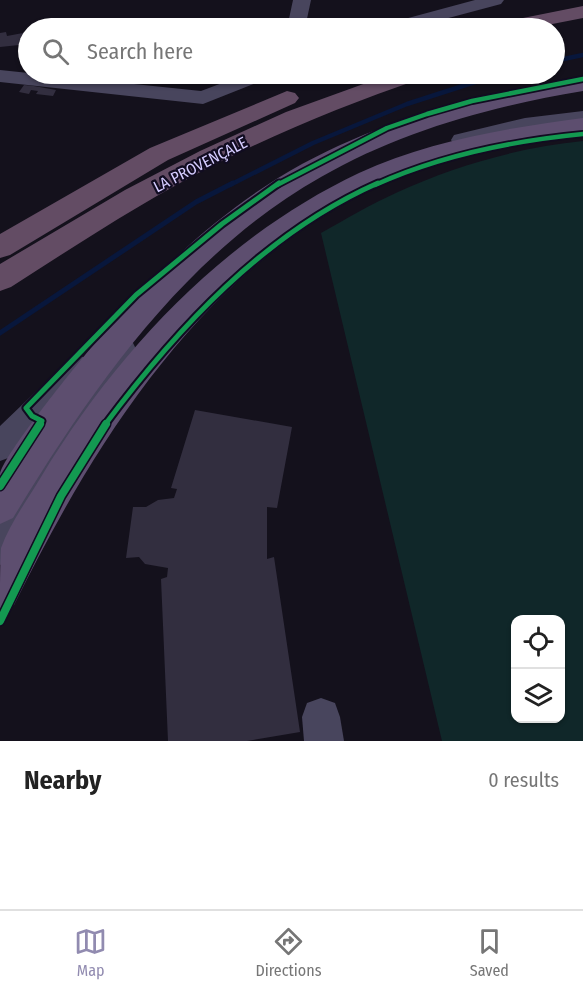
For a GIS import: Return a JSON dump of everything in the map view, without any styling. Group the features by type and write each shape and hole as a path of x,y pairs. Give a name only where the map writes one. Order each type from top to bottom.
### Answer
{"highway":[{"path":"553,18 583,12"},
{"path":"565,34 583,30"},
{"name":"LA PROVENÇALE","path":"0,247 159,154 241,116 325,84"},
{"name":"LA PROVENÇALE","path":"0,279 80,228 181,171 260,133 383,84"}],"main road":[{"path":"0,505 61,411 155,296 210,244 281,191 367,143 477,105 583,87"},
{"path":"0,591 53,490 97,421 182,316 222,277 262,245 342,194 399,168 501,139 583,126"}],"street":[{"path":"298,18 302,0"},
{"path":"429,18 495,0"},
{"path":"0,76 18,78"},
{"path":"74,84 203,98 237,84"},
{"path":"0,548 71,430 129,343 173,292 217,249 266,210 318,175 367,150 428,125 492,106 583,87"},
{"path":"71,430 170,316 230,259 289,217 353,180 414,154 525,125 583,118"},
{"path":"0,447 155,296"}],"green space":[{"path":"583,141 583,741 442,741 321,233 419,183 488,159 536,148"}],"building":[{"path":"6,32 7,36 18,34 18,45 0,47 0,33"},
{"path":"24,85 56,90 53,96 36,94 38,91 31,90 29,94 19,92"},
{"path":"195,410 292,427 277,508 267,507 267,559 274,557 300,732 247,741 168,741 161,579 167,577 168,568 145,564 139,557 126,558 133,507 146,507 158,500 174,498 177,489 171,488"}],"waterway":[{"path":"565,59 583,55"},
{"path":"230,185 313,143 407,104 469,84"},
{"path":"0,333 196,202 233,183"}],"cycle path":[{"path":"565,83 583,79"},
{"path":"0,486 42,421 32,416 26,408 136,295 222,224 288,177 387,128 472,101 558,84"},
{"path":"0,621 35,545 61,496 105,425 132,389 192,320 258,259 332,207 397,175 448,158 502,145 583,134"}]}
